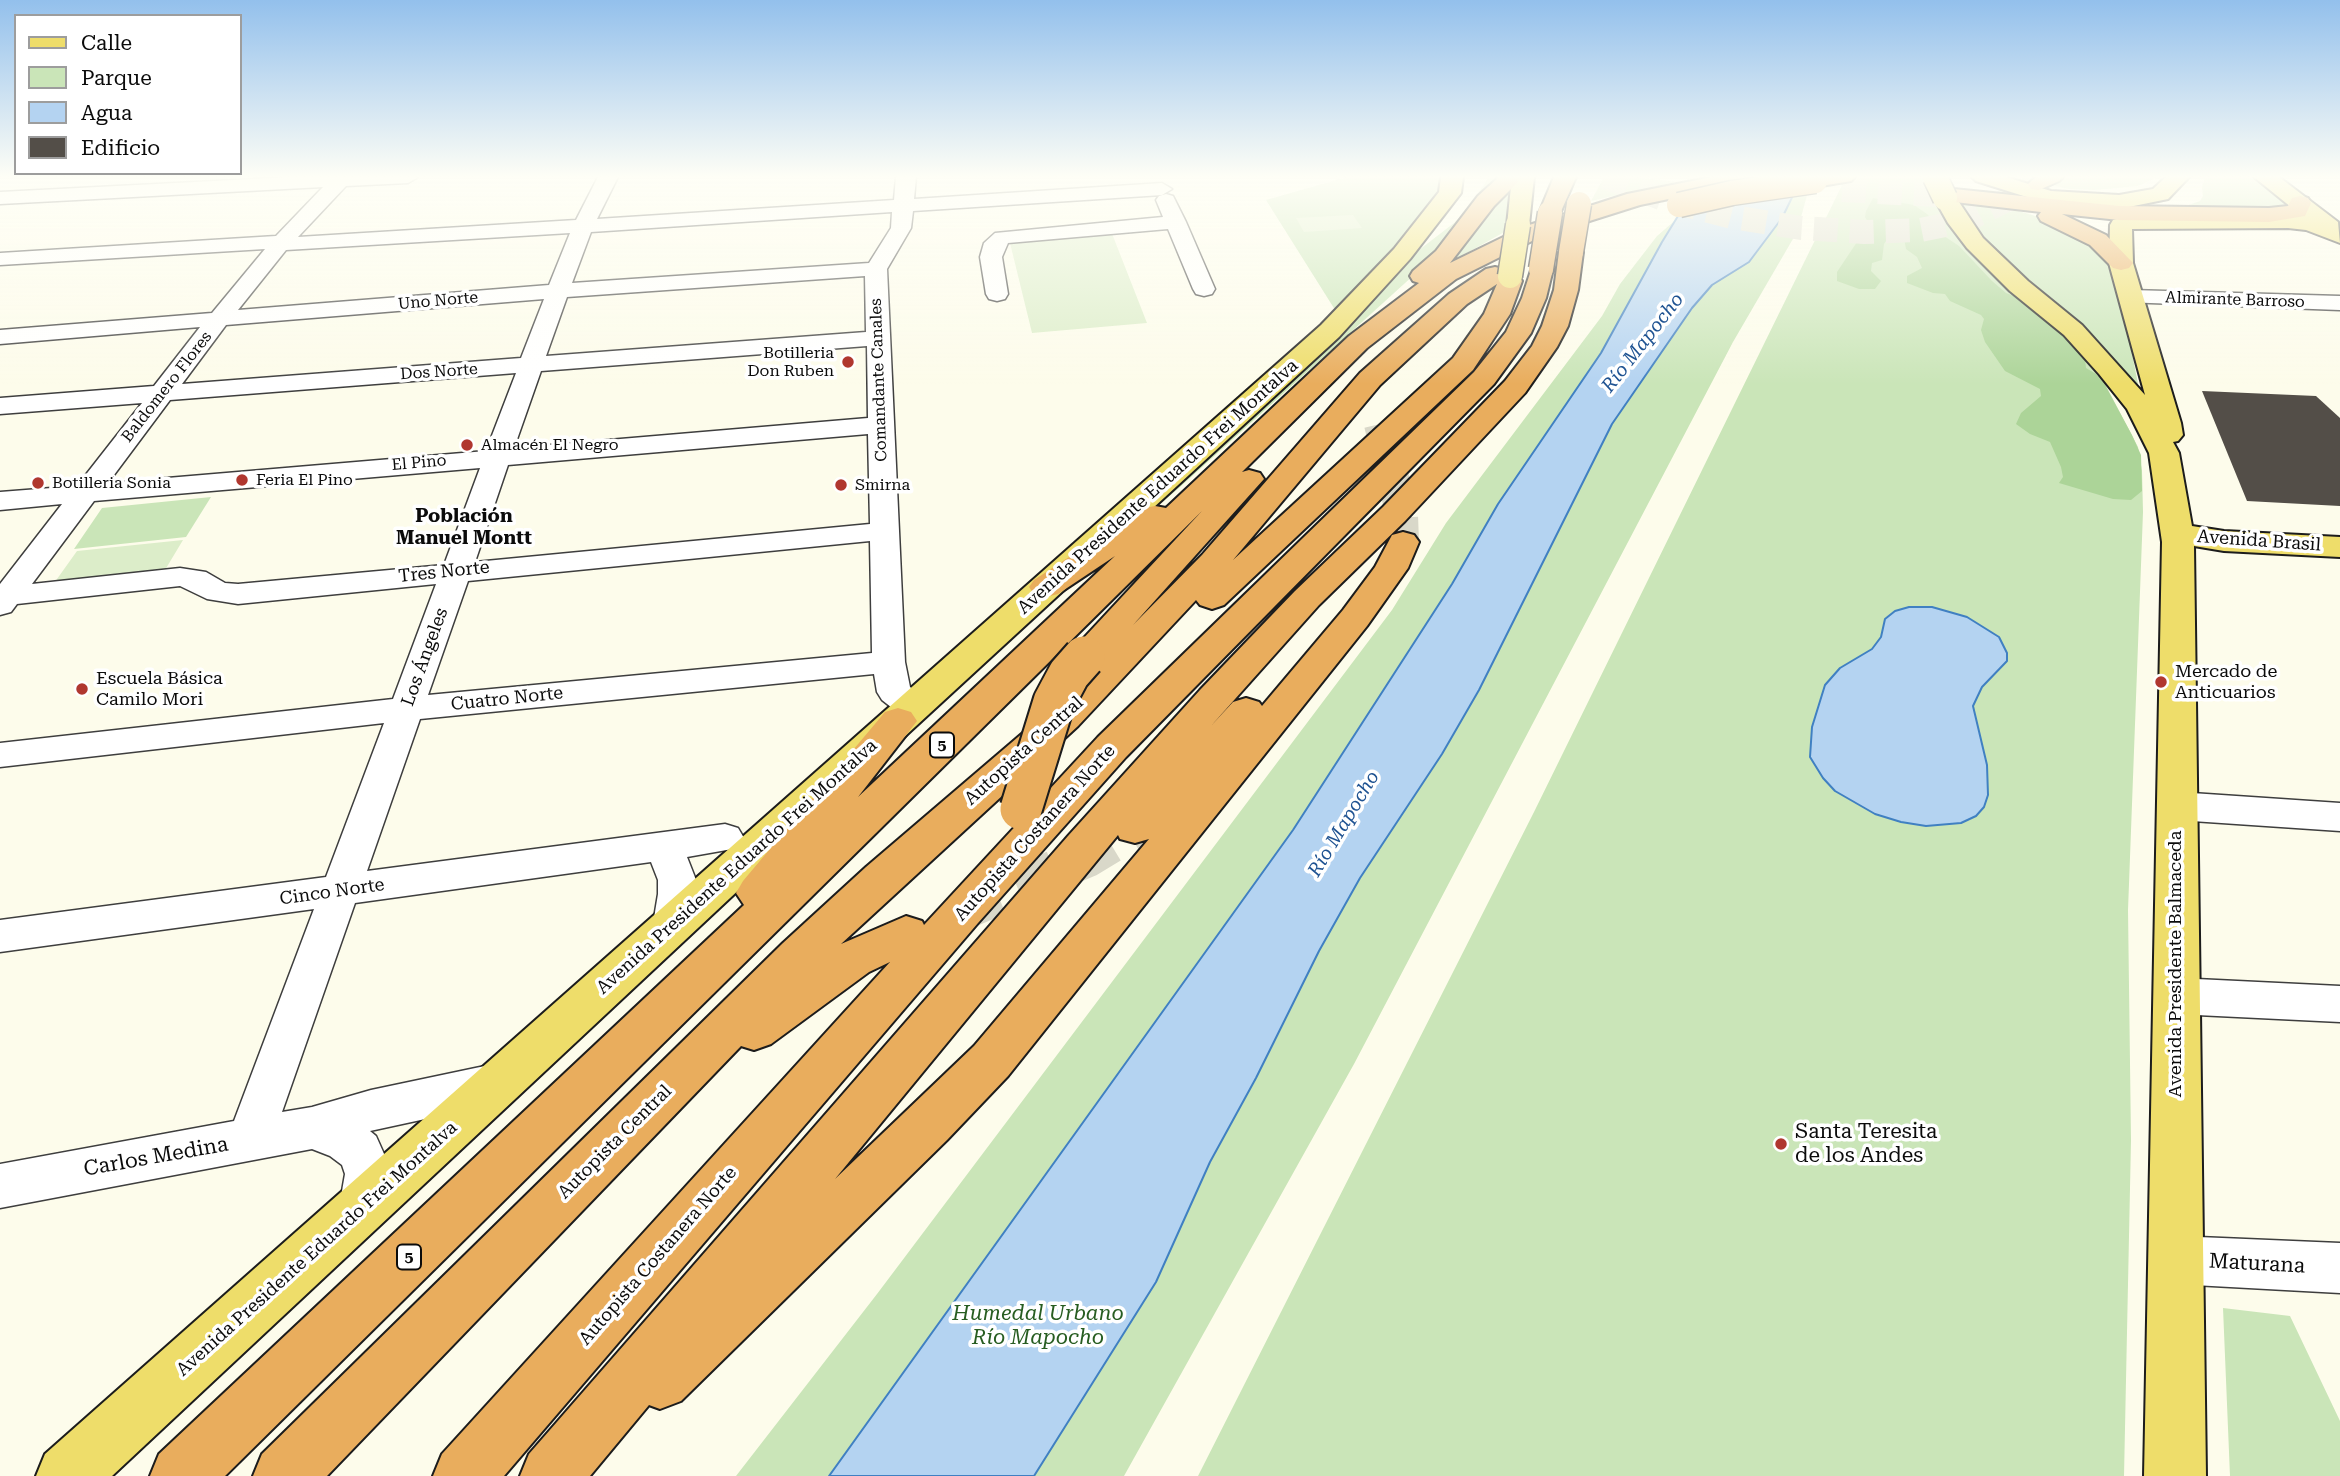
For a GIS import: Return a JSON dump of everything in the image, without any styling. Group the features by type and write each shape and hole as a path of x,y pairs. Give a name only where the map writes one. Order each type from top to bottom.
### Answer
{"highway":[{"path":"1358,342 1395,300 1444,256 1451,246"},
{"name":"Autopista Central","path":"181,1476 1358,342 1425,289 1501,246"},
{"name":"Autopista Costanera Norte","path":"464,1476 963,911 1112,747 1484,378 1518,333 1534,298 1520,276 1534,246"},
{"name":"Autopista Central","path":"284,1476 799,956 881,879 1065,717 1214,562 1370,379 1441,331 1472,289 1548,246"},
{"path":"1135,828 1160,808 1184,783 1301,647 1357,571 1398,528 1530,369 1544,347 1562,307 1572,246"},
{"path":"2106,246 2121,263"},
{"path":"1391,402 1376,410 1380,393 1441,331 1487,309 1520,276"},
{"path":"1065,717 1211,599 1425,402 1474,349 1520,276"},
{"path":"963,911 1021,809 1054,702 1069,674 1256,472 1330,370"},
{"path":"1046,587 1153,516 1258,439"},
{"path":"551,1476 1091,837 1261,647 1398,528"},
{"path":"559,1476 929,1124 991,1061 1355,618 1391,568 1398,528"},
{"path":"626,1050 905,714"},
{"path":"606,1151 770,1016 853,959 906,934"}],"main road":[{"path":"1402,254 1408,246"},
{"path":"1402,254 1412,246"},
{"path":"1519,246 1520,276"},
{"name":"Avenida Presidente Balmaceda","path":"1978,246 2019,286 2073,330 2109,368 2140,407 2164,453"},
{"name":"Avenida Presidente Balmaceda","path":"2121,246 2121,263 2130,298 2167,423 2164,453 2178,534 2175,1476"},
{"name":"Avenida Presidente Eduardo Frei Montalva","path":"67,1476 1330,331 1402,254"},
{"name":"Avenida Brasil","path":"2178,534 2224,541 2337,550"}],"street":[{"path":"0,258 227,246"},
{"name":"Baldomero Flores","path":"3,600 160,394 279,246"},
{"name":"Los Ángeles","path":"250,1139 575,246"},
{"path":"876,269 892,246"},
{"path":"994,246 991,257 997,293"},
{"path":"1186,246 1204,289"},
{"name":"Uno Norte","path":"0,337 558,291 876,269"},
{"name":"Comandante Canales","path":"876,269 888,662 894,692 905,714"},
{"name":"Almirante Barroso","path":"2130,298 2340,303"},
{"name":"Dos Norte","path":"0,407 878,338"},
{"name":"El Pino","path":"0,501 880,425"},
{"name":"Tres Norte","path":"3,600 180,577 195,579 218,593 238,594 885,531"},
{"name":"Cuatro Norte","path":"0,755 406,709 888,662"},
{"path":"2177,806 2340,817"},
{"name":"Cinco Norte","path":"0,936 725,838"},
{"path":"663,846 677,880 678,894 673,924"},
{"path":"2176,996 2340,1004"},
{"name":"Carlos Medina","path":"0,1186 312,1128 372,1110 499,1083"},
{"path":"312,1128 346,1141 360,1151 369,1174 363,1208"},
{"name":"Maturana","path":"2175,1260 2340,1268"}],"green space":[{"path":"1011,246 1117,246 1147,323 1032,333"},
{"path":"1295,246 1396,246 1337,313"},
{"path":"1424,246 1480,246 1449,263 1436,255 1180,487 1153,510 1124,529 1406,260"},
{"name":"Humedal Urbano Río Mapocho","path":"1649,246 1789,246 1733,342 1354,1064 1124,1476 736,1476 877,1294 1392,610 1446,523 1602,316 1620,284"},
{"path":"1812,246 1965,246 1974,257 2083,354 2103,380 2138,447 2142,471 2143,512 2128,910 2131,1140 2124,1476 1198,1476 1534,812"},
{"path":"1854,246 1884,246 1882,260 1872,263 1871,271 1881,281 1875,289 1859,289 1837,281 1837,272"},
{"path":"1905,246 1959,246 2006,293 2019,298 2055,330 2069,338 2085,359 2086,368 2096,374 2105,385 2132,435 2141,455 2142,491 2131,500 2113,499 2059,483 2063,477 2061,467 2050,442 2030,434 2016,424 2021,413 2041,396 2040,389 2005,371 1985,342 1981,330 1984,319 1981,315 1950,301 1945,294 1933,293 1907,283 1907,276 1922,268 1917,257"},
{"path":"1989,246 2094,246 2116,272 2139,389 2099,341"},
{"path":"211,497 186,537 74,549 102,508"},
{"path":"183,540 162,575 52,586 77,551"},
{"path":"2223,1308 2290,1316 2340,1421 2340,1476 2230,1476"}],"water":[{"name":"Río Mapocho","path":"1660,246 1761,246 1749,262 1712,285 1692,308 1612,424 1479,690 1442,754 1360,878 1319,951 1256,1078 1210,1162 1156,1282 1034,1476 829,1476 1293,830 1452,584 1498,504 1601,353"},
{"path":"1909,607 1932,607 1967,617 1999,637 2007,653 2007,661 1982,687 1973,706 1987,765 1988,795 1984,807 1976,816 1961,823 1926,826 1875,814 1835,791 1810,757 1812,727 1825,685 1840,668 1872,649 1881,637 1885,619 1895,611"}],"building":[{"path":"2202,391 2316,396 2340,418 2340,506 2247,501"}],"tunnel":[{"path":"1380,424 1402,515 1403,542"},
{"path":"960,911 1087,857 1135,828"}],"place":[{"name":"Botilleria Don Ruben","path":"848,362"},
{"name":"Almacén El Negro","path":"467,445"},
{"name":"Feria El Pino","path":"242,480"},
{"name":"Botilleria Sonia","path":"38,483"},
{"name":"Smirna","path":"841,485"},
{"name":"Mercado de Anticuarios","path":"2161,682"},
{"name":"Escuela Básica Camilo Mori","path":"82,689"},
{"name":"Santa Teresita de los Andes","path":"1781,1144"}],"district":[{"name":"Población Manuel Montt","path":"464,527"}]}
